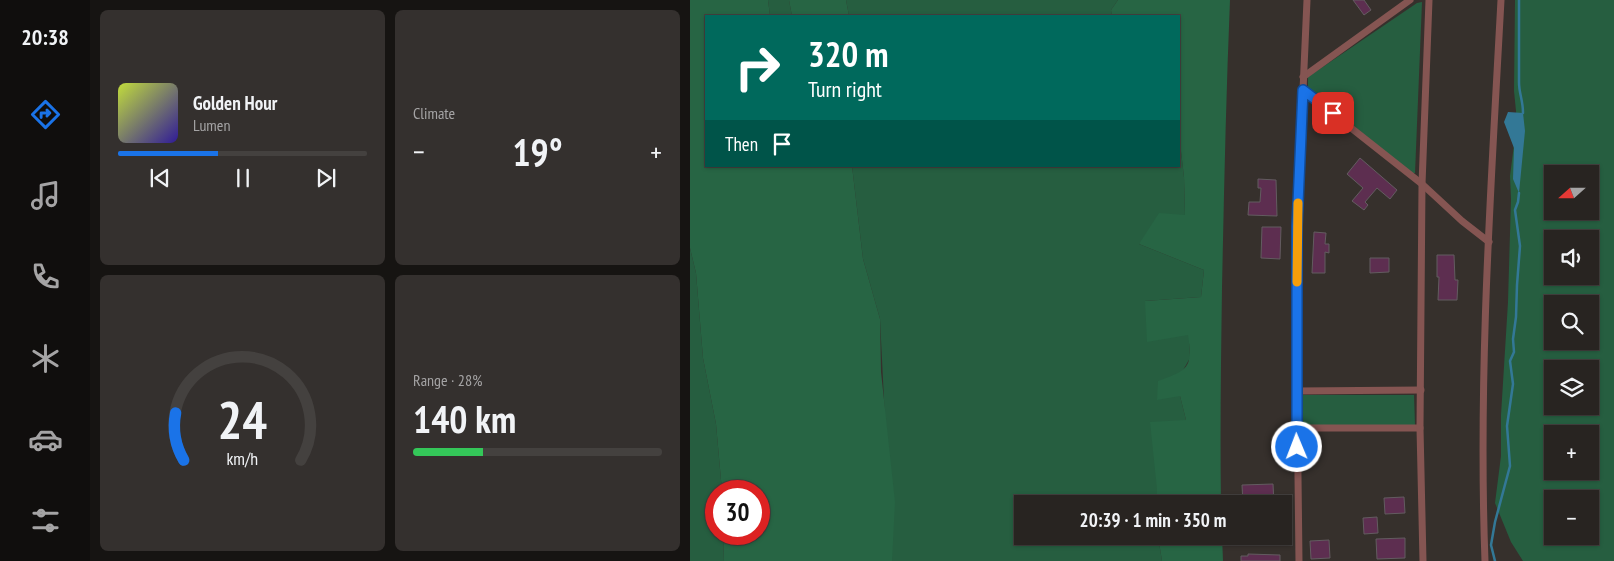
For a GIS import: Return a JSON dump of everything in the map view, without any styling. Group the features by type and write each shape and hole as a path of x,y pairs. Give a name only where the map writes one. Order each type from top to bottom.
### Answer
{"street":[{"path":"1299,561 1297,226 1307,0"},
{"path":"1303,77 1410,0"},
{"path":"1423,561 1420,428 1422,390 1422,184 1429,0"},
{"path":"1485,561 1485,371 1488,242 1501,0"},
{"path":"1303,90 1422,184 1488,242"},
{"path":"1297,391 1422,390"},
{"path":"1297,428 1420,428"}],"green space":[{"path":"690,0 768,0 770,15 705,15 705,167 852,167 863,259 880,319 881,372 895,502 892,561 724,561 723,545 770,545 770,480 721,480 716,424 703,358 696,273 690,248"},
{"path":"768,0 789,0 792,15 770,15"},
{"path":"789,0 846,0 849,15 792,15"},
{"path":"846,0 1118,0 1111,10 1112,15 849,15"},
{"path":"1118,0 1230,0 1222,288 1221,495 1157,495 1150,422 1186,420 1180,396 1157,400 1158,381 1182,370 1189,361 1190,355 1188,335 1147,342 1145,301 1201,297 1204,270 1139,244 1159,213 1185,215 1184,177 1180,143 1180,15 1112,15 1111,10"},
{"path":"1515,0 1614,0 1614,561 1523,561 1511,542 1495,503 1501,456 1501,415 1508,302 1510,176 1517,121 1514,91"},
{"path":"1422,2 1415,173 1411,173 1308,88 1308,77 1417,3"},
{"path":"1180,143 1184,177 1185,215 1139,244 1204,270 1201,297 1145,301 1189,335 1190,358 1182,372 1180,396 1186,420 1157,489 1157,495 1014,495 1014,545 1159,545 1162,561 892,561 880,319 863,259 852,167 1180,167"},
{"path":"690,248 696,273 703,358 716,424 721,480 705,480 705,545 723,545 724,561 690,561"},
{"path":"1301,395 1414,395 1415,425 1301,425"},
{"path":"1159,545 1222,545 1223,561 1162,561"}],"water":[{"path":"1508,112 1523,113 1525,131 1519,193 1513,179 1514,148 1504,122"}],"building":[{"path":"1353,0 1364,0 1371,10 1364,15"},
{"path":"1360,158 1397,190 1390,199 1377,188 1365,202 1368,205 1364,210 1352,201 1363,188 1347,174"},
{"path":"1258,179 1276,180 1277,216 1248,215 1249,202 1260,202 1261,188 1258,188"},
{"path":"1262,227 1281,227 1280,259 1261,258"},
{"path":"1314,232 1326,233 1325,244 1329,244 1329,253 1325,252 1325,273 1312,273"},
{"path":"1437,255 1454,255 1455,280 1458,280 1457,300 1438,300 1439,277 1437,277"},
{"path":"1370,258 1389,258 1389,272 1370,273"},
{"path":"1273,484 1274,495 1243,495 1242,485"},
{"path":"1404,497 1405,513 1385,514 1384,498"},
{"path":"1377,517 1378,533 1364,534 1363,518"},
{"path":"1405,538 1405,558 1377,559 1376,539"},
{"path":"1329,540 1330,558 1311,559 1310,541"},
{"path":"1248,554 1280,555 1280,561 1241,561 1241,556 1248,556"}],"waterway":[{"path":"1519,0 1519,82 1523,113"},
{"path":"1495,561 1491,545 1510,466 1507,426 1513,384 1510,361 1514,352 1513,339 1520,246 1515,210 1519,193"}],"slow traffic":[{"path":"1297,282 1298,203"}],"route":[{"path":"1297,447 1297,226 1303,90 1333,113"}]}
